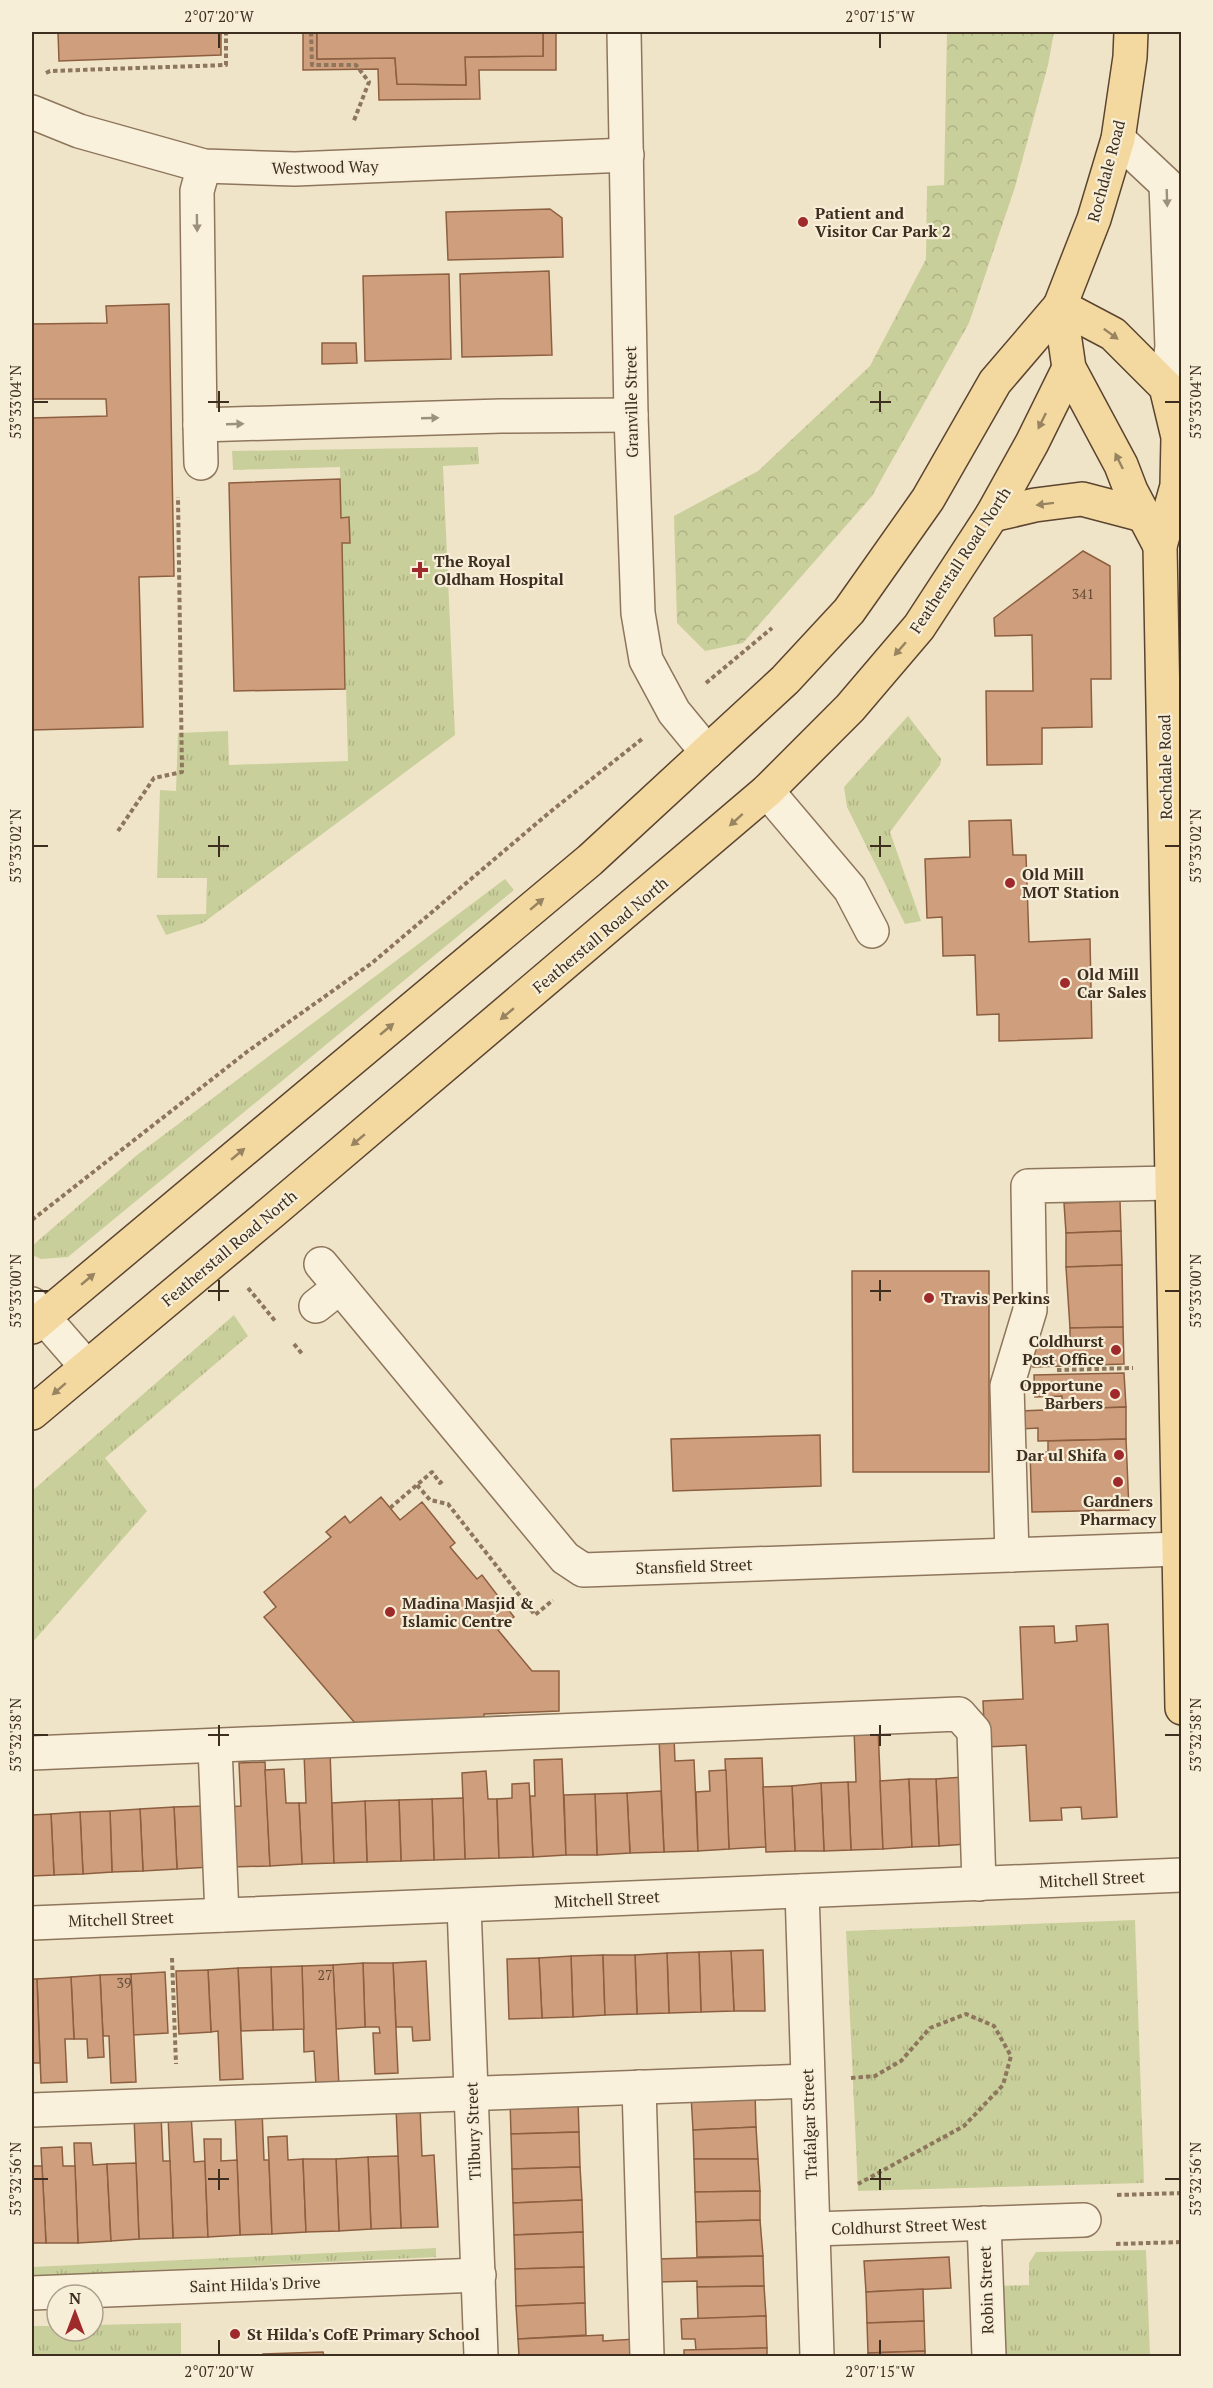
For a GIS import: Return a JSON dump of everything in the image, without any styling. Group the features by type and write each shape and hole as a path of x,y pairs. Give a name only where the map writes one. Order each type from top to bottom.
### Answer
{"main road":[{"name":"Rochdale Road","path":"1131,32 1130,57 1118,139 1094,219 1060,306 1069,368 1121,465 1160,546"},
{"path":"35,1316 590,860 785,680 849,610 928,499 995,382 1060,306 1113,334 1166,387"},
{"name":"Featherstall Road North","path":"32,1413 768,791 850,708 920,627 992,514 1069,368"},
{"name":"Rochdale Road","path":"1166,387 1178,437 1177,486 1160,546 1175,1075 1171,1183 1182,1708"},
{"path":"992,514 1035,505 1082,499 1143,514"}],"street":[{"name":"Granville Street","path":"624,32 631,415 638,613 646,660 674,712 707,752"},
{"name":"Westwood Way","path":"32,112 79,130 204,166 295,169 627,155"},
{"path":"1118,139 1166,184 1172,346 1166,387"},
{"path":"201,463 197,191 204,166"},
{"path":"200,425 501,416 631,415"},
{"path":"768,791 850,889 872,931"},
{"path":"1012,1555 1007,1386 1029,1310 1028,1186 1171,1183"},
{"name":"Stansfield Street","path":"326,1286 566,1558 583,1570 1179,1549"},
{"path":"35,1316 86,1366"},
{"path":"32,1753 958,1714 974,1731 979,1884"},
{"path":"215,1747 222,1915"},
{"name":"Mitchell Street","path":"32,1923 1182,1875"},
{"name":"Trafalgar Street","path":"802,1891 817,2356"},
{"name":"Tilbury Street","path":"464,1906 481,2356"},
{"path":"32,2110 807,2081"},
{"path":"639,2087 647,2356"},
{"name":"Coldhurst Street West","path":"813,2229 1084,2220"},
{"name":"Coldhurst Street West","path":"994,2223 1006,2274"},
{"name":"Robin Street","path":"989,2356 994,2223"},
{"name":"Saint Hilda's Drive","path":"32,2293 479,2275"}],"path":[{"path":"43,75 50,70 226,65 226,32"},
{"path":"311,32 312,65 356,65 369,82 353,123"},
{"path":"118,831 154,778 182,772 178,488"},
{"path":"32,1220 248,1051 372,963 550,812 618,758"},
{"path":"1011,1371 1138,1368"},
{"path":"390,1508 432,1472"},
{"path":"417,1485 430,1500 448,1504 536,1615 560,1595"},
{"path":"171,1952 178,2104"},
{"path":"847,2079 875,2076 901,2061 930,2028 966,2014 994,2026 1011,2056 1003,2085 964,2126 851,2188"},
{"path":"1107,2195 1182,2193"},
{"path":"1110,2244 1182,2242"}],"green space":[{"path":"947,32 1054,32 1048,65 1015,187 969,323 872,496 743,643 705,651 677,623 674,516 758,471 870,366 926,259 927,186 944,185"},
{"path":"478,447 479,464 443,466 455,735 203,923 166,935 156,915 206,914 207,878 157,878 160,790 176,791 178,733 228,731 229,765 348,761 342,543 350,542 349,517 341,518 340,467 233,470 232,451"},
{"path":"908,716 941,759 940,765 890,832 921,921 905,924 847,807 844,787"},
{"path":"505,879 514,890 68,1257 41,1259 32,1255 32,1246 137,1155"},
{"path":"234,1315 248,1336 105,1458 147,1511 32,1643 32,1491"},
{"path":"1135,1920 1144,2183 858,2191 846,1931"},
{"path":"436,2248 436,2257 32,2276 32,2267"},
{"path":"1146,2250 1150,2356 1000,2356 998,2286 1029,2285 1029,2263 1036,2252"},
{"path":"181,2323 181,2356 32,2356 32,2326 45,2326 45,2343 105,2343 105,2325"}],"building":[{"path":"58,32 221,32 221,55 59,61"},
{"path":"303,32 317,32 317,59 395,58 397,84 466,85 465,57 543,56 543,32 556,32 556,70 479,70 480,99 379,100 378,69 303,70"},
{"path":"317,32 543,32 543,56 465,57 466,85 397,84 395,58 317,59"},
{"path":"550,209 562,218 563,257 448,260 446,212"},
{"path":"549,271 552,355 462,357 460,274"},
{"path":"449,274 451,359 365,361 363,276"},
{"path":"169,304 174,576 139,577 143,727 32,730 32,418 107,416 106,399 32,399 32,324 107,323 106,306"},
{"path":"322,343 356,343 357,363 322,364"},
{"path":"340,479 341,518 349,517 350,543 342,543 345,689 234,691 229,483"},
{"path":"1083,551 1110,566 1111,679 1091,679 1092,727 1042,728 1042,764 987,765 986,691 1033,691 1032,635 995,636 994,618"},
{"path":"1011,820 1013,855 1026,855 1029,942 1090,939 1092,1038 999,1041 999,1014 977,1015 975,955 943,956 942,917 927,918 925,859 970,857 969,821"},
{"path":"1120,1201 1121,1231 1066,1233 1064,1203"},
{"path":"1121,1231 1122,1265 1066,1267 1066,1233"},
{"path":"1122,1265 1123,1327 1070,1328 1066,1267"},
{"path":"852,1271 989,1271 989,1472 853,1472"},
{"path":"1123,1327 1124,1364 1033,1367 1032,1346 1070,1344 1070,1328"},
{"path":"1124,1373 1126,1407 1062,1409 1062,1396 1035,1397 1034,1375"},
{"path":"1126,1407 1126,1439 1038,1441 1038,1428 1020,1429 1019,1411"},
{"path":"820,1435 821,1486 673,1491 671,1439"},
{"path":"1126,1439 1129,1510 1032,1512 1030,1453 1048,1452 1048,1441"},
{"name":"Madina Masjid & Islamic Centre","path":"381,1497 400,1520 422,1502 455,1543 450,1547 477,1579 482,1575 514,1617 498,1630 532,1671 559,1671 559,1711 484,1714 484,1719 355,1723 264,1617 276,1607 264,1592 331,1537 326,1532 345,1516 350,1523"},
{"path":"1108,1624 1117,1817 1082,1819 1081,1807 1061,1808 1062,1820 1030,1821 1026,1745 985,1747 983,1701 1023,1699 1020,1627 1054,1626 1055,1643 1077,1641 1076,1626"},
{"path":"878,1727 883,1849 851,1850 848,1782 856,1782 854,1729"},
{"path":"674,1737 675,1761 694,1760 698,1851 664,1852 659,1738"},
{"path":"330,1751 334,1863 302,1864 299,1803 306,1803 304,1753"},
{"path":"762,1758 766,1847 729,1849 725,1759"},
{"path":"562,1759 566,1855 533,1857 530,1796 535,1796 534,1760"},
{"path":"265,1762 270,1866 230,1867 227,1807 241,1806 239,1763"},
{"path":"284,1769 286,1803 299,1803 302,1864 270,1866 265,1770"},
{"path":"726,1770 729,1849 698,1851 696,1792 710,1791 709,1771"},
{"path":"486,1771 488,1799 497,1799 499,1858 465,1859 462,1773"},
{"path":"963,1777 967,1844 939,1846 936,1779"},
{"path":"909,1779 912,1847 883,1849 880,1781"},
{"path":"909,1779 936,1779 939,1846 912,1847"},
{"path":"848,1782 851,1850 824,1851 821,1783"},
{"path":"529,1783 533,1857 499,1858 497,1799 512,1798 512,1784"},
{"path":"821,1783 824,1851 795,1851 792,1786"},
{"path":"792,1786 795,1851 766,1852 763,1787"},
{"path":"661,1791 664,1852 630,1853 627,1793"},
{"path":"627,1793 630,1853 597,1855 595,1794"},
{"path":"595,1794 597,1855 566,1855 564,1795"},
{"path":"463,1798 465,1859 434,1860 432,1799"},
{"path":"432,1799 434,1860 401,1861 399,1800"},
{"path":"399,1800 401,1861 367,1862 365,1801"},
{"path":"365,1801 367,1862 334,1863 332,1803"},
{"path":"207,1806 210,1867 177,1869 174,1807"},
{"path":"174,1807 177,1869 143,1871 140,1809"},
{"path":"140,1809 143,1871 112,1872 110,1811"},
{"path":"110,1811 112,1872 83,1874 80,1812"},
{"path":"80,1812 83,1874 54,1875 51,1814"},
{"path":"51,1814 54,1875 32,1876 32,1815"},
{"path":"763,1950 765,2011 734,2011 731,1951"},
{"path":"731,1951 734,2011 701,2012 699,1952"},
{"path":"699,1952 701,2012 669,2013 667,1953"},
{"path":"667,1953 669,2013 637,2014 635,1955"},
{"path":"603,1955 605,2015 573,2017 571,1956"},
{"path":"603,1955 635,1955 637,2014 605,2015"},
{"path":"571,1956 573,2017 542,2018 539,1958"},
{"path":"539,1958 542,2018 509,2019 507,1959"},
{"path":"426,1961 430,2040 413,2041 412,2027 396,2027 393,1963"},
{"path":"363,1963 393,1963 398,2073 375,2074 373,2033 380,2033 379,2027 365,2027"},
{"path":"363,1963 365,2027 336,2029 333,1965"},
{"path":"333,1965 339,2086 316,2086 314,2051 304,2052 302,1966"},
{"path":"302,1966 304,2029 273,2030 271,1967"},
{"path":"271,1967 273,2030 241,2031 238,1968"},
{"path":"238,1968 243,2079 220,2080 218,2031 211,2032 208,1970"},
{"path":"208,1970 211,2032 179,2034 176,1971"},
{"path":"165,1972 168,2033 133,2035 131,1974"},
{"path":"131,1974 136,2082 111,2083 109,2036 103,2036 100,1975"},
{"path":"100,1975 104,2057 88,2058 87,2039 74,2039 71,1977"},
{"path":"71,1977 74,2039 65,2039 67,2082 41,2083 37,1979"},
{"path":"32,1979 37,1979 40,2063 32,2063"},
{"path":"755,2092 756,2127 693,2130 691,2095"},
{"path":"578,2099 579,2132 511,2134 510,2100"},
{"path":"396,2107 420,2107 422,2156 434,2155 438,2227 401,2228"},
{"path":"262,2111 264,2160 269,2160 272,2234 240,2235 235,2113"},
{"path":"191,2114 194,2162 205,2161 208,2237 173,2238 168,2115"},
{"path":"161,2115 163,2161 170,2161 173,2238 139,2239 134,2116"},
{"path":"756,2127 758,2159 694,2159 693,2130"},
{"path":"579,2132 580,2167 512,2169 511,2134"},
{"path":"287,2136 288,2160 303,2159 306,2232 272,2234 268,2137"},
{"path":"204,2139 221,2139 221,2161 237,2160 240,2235 208,2237"},
{"path":"74,2143 91,2143 93,2165 107,2164 111,2241 78,2243"},
{"path":"62,2147 63,2166 75,2166 78,2243 46,2243 41,2148"},
{"path":"398,2156 401,2228 371,2229 368,2157"},
{"path":"368,2157 371,2229 339,2231 336,2159"},
{"path":"303,2159 336,2159 339,2231 306,2232"},
{"path":"694,2159 758,2159 760,2191 695,2192"},
{"path":"136,2163 139,2239 111,2241 107,2164"},
{"path":"32,2166 42,2166 46,2243 32,2243"},
{"path":"580,2167 582,2200 513,2203 512,2169"},
{"path":"760,2191 760,2220 696,2222 695,2192"},
{"path":"582,2200 583,2232 514,2235 513,2203"},
{"path":"760,2220 763,2256 697,2257 696,2222"},
{"path":"583,2232 584,2267 515,2269 514,2235"},
{"path":"763,2256 764,2286 697,2287 697,2281 657,2282 656,2259"},
{"path":"949,2257 951,2288 866,2292 864,2261"},
{"path":"584,2267 585,2303 516,2306 515,2269"},
{"path":"764,2286 766,2316 698,2319 697,2287"},
{"path":"923,2289 924,2321 867,2323 866,2292"},
{"path":"585,2303 586,2335 518,2339 516,2306"},
{"path":"766,2316 767,2348 696,2350 695,2339 682,2339 681,2319"},
{"path":"924,2321 925,2351 868,2353 867,2323"},
{"path":"603,2335 603,2341 636,2339 637,2356 519,2356 518,2339"},
{"path":"767,2348 767,2356 684,2356 684,2350"},
{"path":"925,2351 925,2356 868,2356 868,2353"},
{"path":"323,2352 324,2356 263,2356 263,2354"}],"place":[{"name":"Patient and Visitor Car Park 2","path":"803,222"},
{"name":"The Royal Oldham Hospital","path":"420,570"},
{"name":"Old Mill MOT Station","path":"1010,883"},
{"name":"Old Mill Car Sales","path":"1065,983"},
{"name":"Travis Perkins","path":"929,1298"},
{"name":"Coldhurst Post Office","path":"1116,1350"},
{"name":"Opportune Barbers","path":"1115,1394"},
{"name":"Dar ul Shifa","path":"1119,1455"},
{"name":"Gardners Pharmacy","path":"1118,1482"},
{"name":"Madina Masjid & Islamic Centre","path":"390,1612"},
{"name":"St Hilda's CofE Primary School","path":"235,2334"}]}
